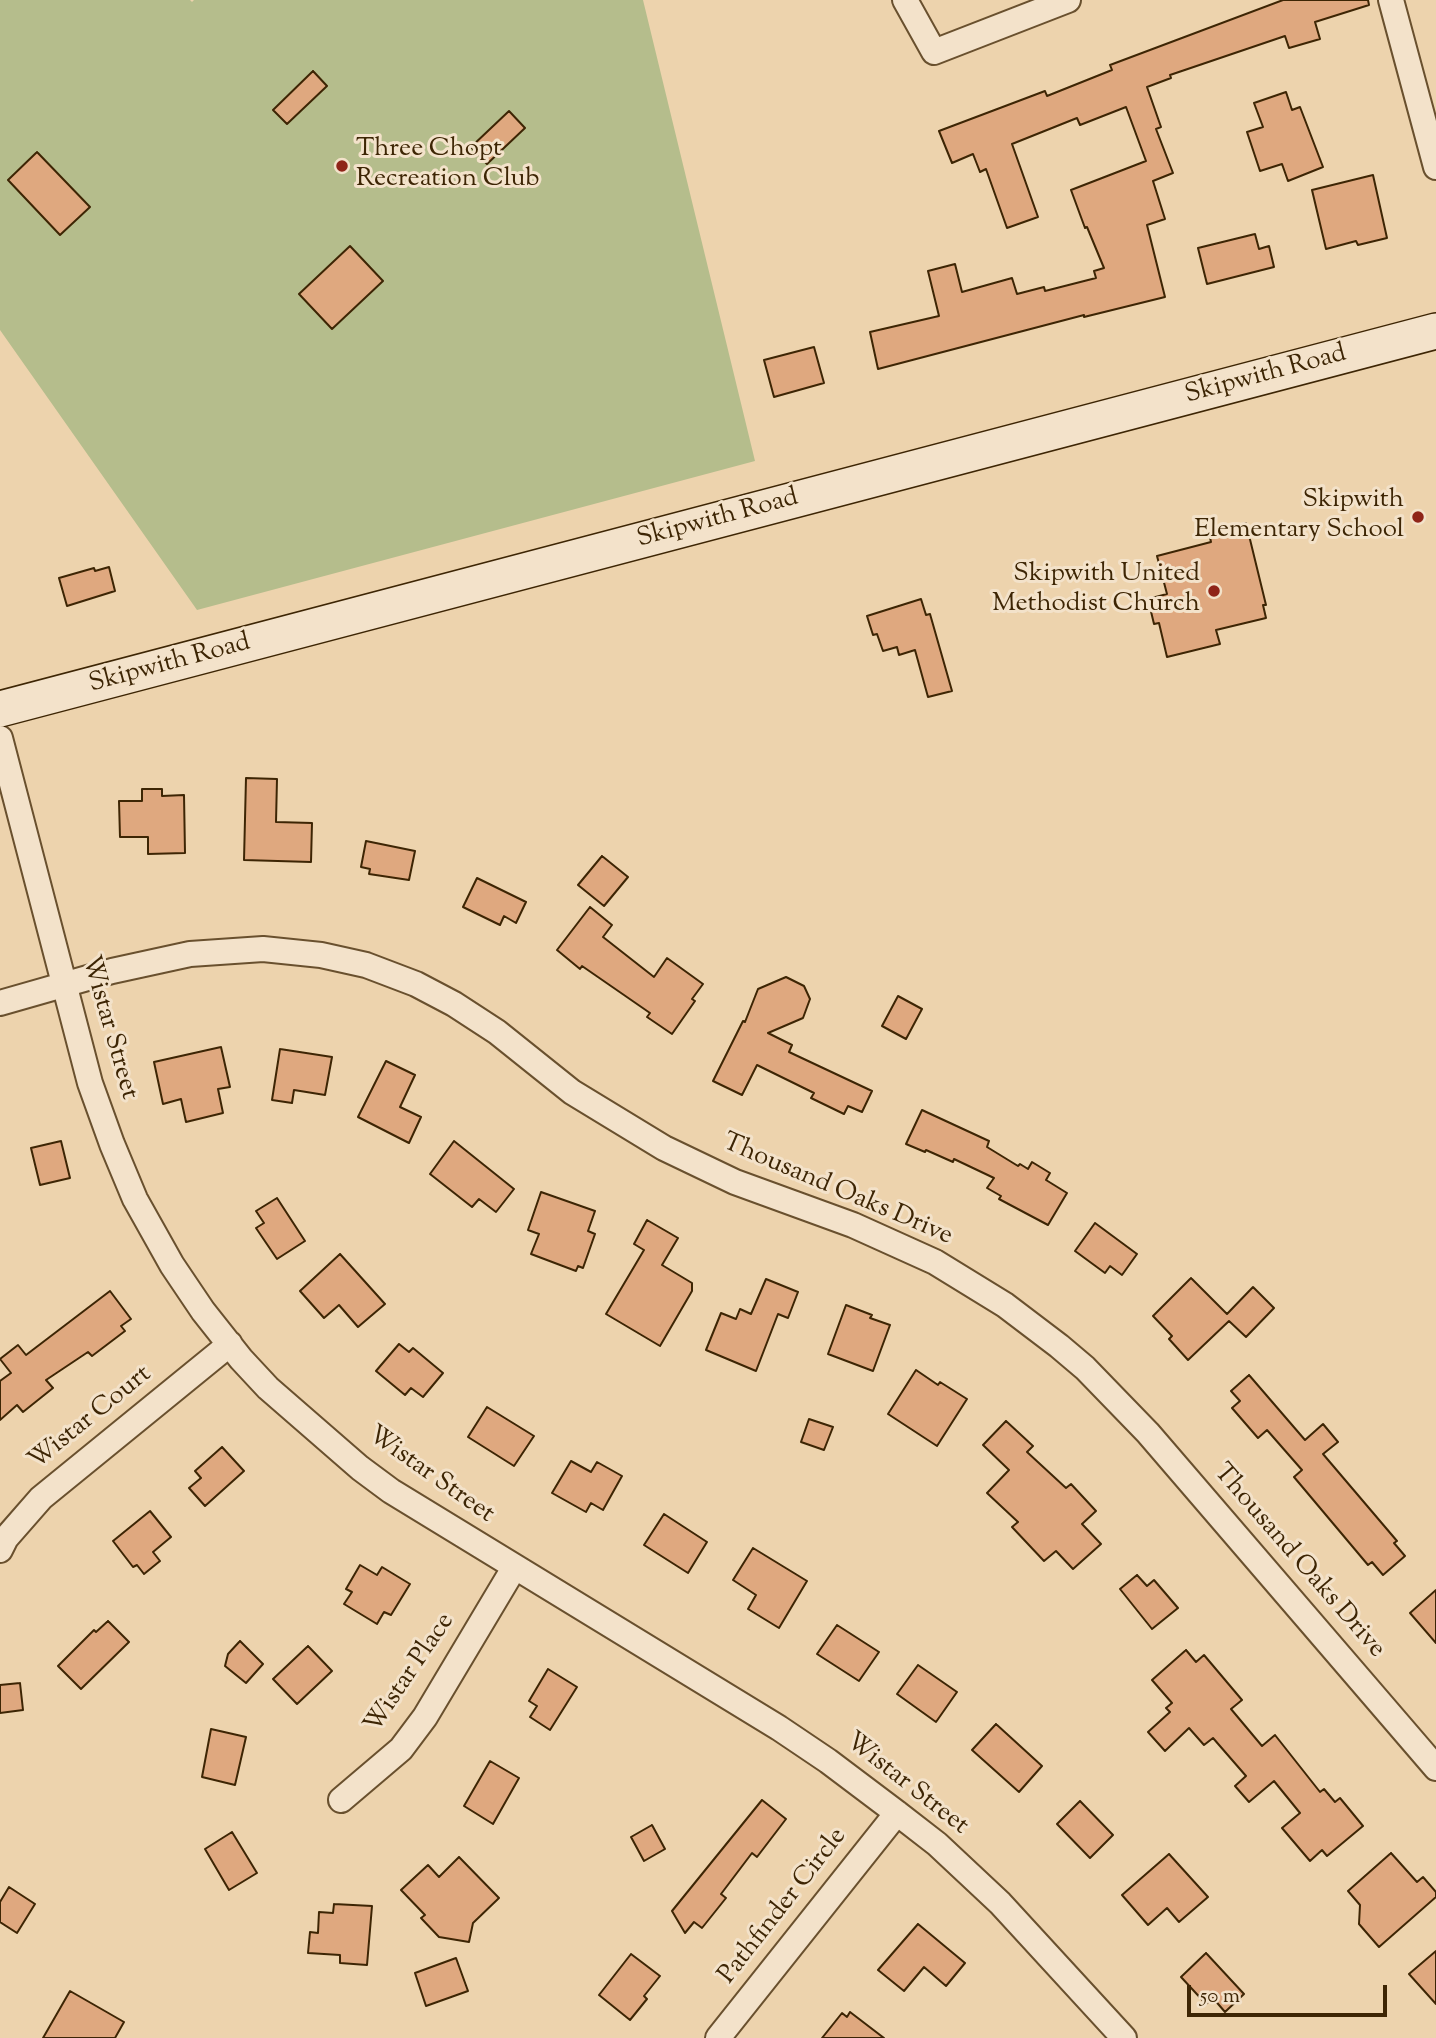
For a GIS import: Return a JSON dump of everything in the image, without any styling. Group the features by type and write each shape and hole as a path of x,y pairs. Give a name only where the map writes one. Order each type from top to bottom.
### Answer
{"main road":[{"name":"Skipwith Road","path":"0,709 1436,331"}],"street":[{"path":"905,0 934,52 1068,0"},
{"path":"1391,0 1436,167"},
{"name":"Wistar Street","path":"0,738 90,1083 111,1144 135,1199 172,1265 203,1311 268,1388 360,1468 391,1491 779,1728 897,1813 937,1844 1000,1903 1124,2038"},
{"name":"Thousand Oaks Drive","path":"65,985 112,971 190,954 263,949 321,955 366,965 416,984 454,1004 496,1032 572,1092 664,1148 735,1182 853,1226 935,1262 1005,1305 1059,1346 1125,1407 1436,1768"},
{"path":"0,1003 65,985"},
{"name":"Wistar Court","path":"0,1550 6,1538 41,1497 230,1344"},
{"name":"Wistar Place","path":"341,1800 401,1749 425,1717 514,1568"},
{"name":"Pathfinder Circle","path":"718,2038 897,1813"}],"green space":[{"name":"Three Chopt Recreation Club","path":"0,0 643,0 755,461 197,610 0,330"}],"building":[{"path":"1283,0 1368,0 1369,5 1315,22 1320,39 1289,48 1285,36 1170,75 1171,78 1147,87 1161,127 1156,129 1173,173 1153,181 1165,219 1147,225 1165,297 1084,315 878,369 870,332 939,316 928,271 955,264 962,292 1012,278 1017,294 1044,287 1045,291 1096,278 1094,271 1104,268 1071,190 1146,161 1126,107 1080,125 1077,118 1012,144 1038,217 1007,228 986,169 980,172 973,154 952,163 939,131 1045,91 1047,96 1112,70 1110,65"},
{"path":"313,71 327,86 287,124 273,110"},
{"path":"1286,92 1292,110 1300,107 1323,167 1288,181 1282,164 1260,171 1247,132 1263,127 1254,103"},
{"path":"509,111 525,128 487,164 471,147"},
{"path":"37,152 90,207 60,235 8,180"},
{"path":"1373,175 1387,238 1358,245 1356,241 1326,249 1312,190"},
{"path":"1255,234 1259,249 1269,246 1274,267 1207,284 1198,248"},
{"path":"350,246 383,281 332,329 299,294"},
{"path":"814,347 824,383 774,397 764,360"},
{"name":"Skipwith United Methodist Church","path":"1246,523 1266,605 1263,605 1266,618 1216,630 1220,644 1167,657 1159,623 1154,624 1148,599 1167,594 1157,556 1211,542 1209,533"},
{"path":"109,567 115,591 67,606 59,578 94,568 95,571"},
{"path":"921,599 926,615 930,614 952,691 928,697 915,650 899,655 897,647 883,651 877,634 873,635 867,616"},
{"path":"246,778 277,779 276,822 312,823 311,862 244,860"},
{"path":"142,789 162,789 162,796 184,795 185,853 148,854 148,837 120,837 119,801 142,801"},
{"path":"366,841 415,851 409,880 369,874 370,869 361,867"},
{"path":"602,856 628,877 604,906 578,885"},
{"path":"477,878 526,902 516,923 504,916 500,925 463,907"},
{"path":"590,907 612,925 603,937 654,977 667,958 703,984 692,999 695,1001 672,1034 647,1017 650,1013 582,966 580,969 557,950"},
{"path":"786,977 804,986 810,999 803,1018 768,1033 792,1045 789,1052 872,1091 862,1112 848,1106 844,1114 811,1098 814,1093 757,1065 742,1095 713,1081 743,1021 745,1022 758,989"},
{"path":"898,996 922,1009 906,1039 882,1026"},
{"path":"221,1047 230,1087 218,1089 223,1113 186,1122 181,1099 163,1104 154,1062"},
{"path":"280,1049 332,1057 325,1095 294,1090 292,1103 272,1100"},
{"path":"386,1061 415,1075 400,1107 421,1117 409,1143 358,1117"},
{"path":"922,1110 989,1141 987,1147 1018,1166 1020,1164 1028,1169 1032,1162 1050,1173 1046,1180 1067,1193 1048,1225 999,1199 1001,1196 987,1188 994,1178 954,1159 953,1162 906,1144"},
{"path":"61,1141 70,1178 40,1185 31,1148"},
{"path":"454,1141 514,1189 496,1212 479,1199 472,1207 430,1174"},
{"path":"541,1192 595,1211 588,1231 595,1234 583,1268 578,1266 576,1271 531,1254 539,1234 528,1230"},
{"path":"277,1198 305,1241 277,1259 256,1228 264,1223 256,1211"},
{"path":"647,1220 678,1238 662,1265 692,1283 692,1291 660,1346 606,1314 644,1250 634,1244"},
{"path":"1095,1223 1137,1254 1122,1275 1110,1266 1105,1273 1075,1251"},
{"path":"340,1254 385,1304 358,1327 339,1305 324,1318 300,1291"},
{"path":"1191,1278 1227,1314 1253,1287 1274,1308 1246,1337 1229,1321 1188,1360 1169,1339 1172,1336 1153,1316"},
{"path":"766,1279 798,1292 788,1318 778,1314 756,1371 706,1350 721,1313 736,1319 740,1309 751,1314"},
{"path":"110,1291 131,1319 121,1326 125,1331 92,1356 88,1352 46,1380 53,1388 23,1412 17,1405 0,1420 0,1381 11,1373 0,1359 18,1345 26,1355"},
{"path":"846,1305 890,1325 873,1371 828,1354"},
{"path":"399,1344 409,1352 413,1348 443,1373 423,1397 411,1388 405,1395 376,1371"},
{"path":"916,1370 938,1385 940,1382 967,1399 937,1446 888,1414"},
{"path":"1249,1375 1305,1440 1323,1424 1338,1442 1323,1454 1397,1541 1394,1543 1405,1556 1383,1575 1372,1562 1368,1565 1294,1477 1302,1470 1267,1430 1258,1438 1232,1408 1240,1401 1231,1391"},
{"path":"487,1407 534,1436 514,1466 468,1437"},
{"path":"809,1419 833,1427 824,1450 801,1442"},
{"path":"1006,1421 1033,1446 1027,1452 1066,1488 1071,1484 1096,1511 1082,1524 1101,1544 1073,1569 1056,1551 1044,1561 1012,1527 1018,1522 987,1493 1009,1470 983,1445"},
{"path":"222,1447 244,1471 205,1506 189,1488 201,1478 195,1471"},
{"path":"571,1461 591,1472 597,1462 622,1476 603,1510 591,1503 586,1512 552,1493"},
{"path":"150,1511 171,1537 153,1552 160,1561 144,1574 137,1565 133,1567 113,1541"},
{"path":"664,1514 707,1542 688,1573 644,1545"},
{"path":"753,1548 807,1581 779,1628 748,1609 756,1595 733,1580"},
{"path":"360,1565 377,1575 382,1567 410,1584 391,1615 384,1612 377,1624 344,1604 352,1592 346,1589"},
{"path":"1137,1575 1147,1586 1154,1580 1178,1608 1152,1629 1120,1589"},
{"path":"1436,1590 1436,1643 1410,1613"},
{"path":"108,1621 129,1642 81,1689 58,1666 94,1630 96,1632"},
{"path":"837,1625 879,1652 859,1681 817,1654"},
{"path":"240,1641 263,1664 246,1683 225,1666 228,1654"},
{"path":"308,1646 332,1671 297,1704 273,1679"},
{"path":"1186,1650 1196,1662 1204,1655 1242,1700 1231,1709 1262,1746 1275,1735 1320,1792 1324,1789 1335,1802 1340,1798 1363,1826 1327,1856 1322,1850 1310,1861 1282,1828 1300,1813 1274,1781 1249,1802 1235,1786 1246,1776 1213,1738 1204,1745 1189,1728 1165,1751 1148,1732 1170,1712 1166,1708 1172,1703 1152,1680"},
{"path":"918,1665 957,1692 936,1722 897,1694"},
{"path":"548,1669 577,1687 550,1730 530,1717 537,1706 529,1701"},
{"path":"20,1683 23,1710 0,1713 0,1685"},
{"path":"996,1724 1042,1766 1019,1792 972,1750"},
{"path":"211,1729 246,1737 235,1785 202,1777"},
{"path":"490,1761 519,1778 493,1824 464,1806"},
{"path":"762,1800 786,1819 757,1857 752,1853 721,1894 726,1898 702,1928 694,1922 685,1933 672,1911"},
{"path":"1080,1801 1113,1835 1090,1858 1057,1824"},
{"path":"652,1825 665,1849 644,1861 631,1837"},
{"path":"232,1832 257,1873 229,1890 205,1849"},
{"path":"1391,1853 1417,1882 1423,1877 1436,1892 1436,1897 1379,1947 1359,1924 1360,1905 1348,1891"},
{"path":"1169,1854 1208,1897 1179,1922 1167,1908 1148,1925 1122,1895"},
{"path":"459,1857 499,1898 473,1923 469,1942 439,1937 421,1918 425,1915 401,1890 428,1865 439,1877"},
{"path":"9,1887 35,1904 17,1933 0,1922 0,1902"},
{"path":"334,1904 372,1906 367,1965 340,1963 340,1955 308,1953 310,1932 318,1933 319,1912 333,1913"},
{"path":"918,1924 965,1963 946,1986 924,1967 904,1991 878,1970"},
{"path":"1436,1951 1436,2004 1409,1974"},
{"path":"1206,1953 1244,1994 1225,2012 1213,1998 1206,2004 1181,1977"},
{"path":"631,1954 660,1976 644,1996 647,1999 630,2020 599,1995"},
{"path":"456,1958 468,1991 426,2006 415,1973"},
{"path":"70,1991 124,2022 115,2038 43,2038"},
{"path":"850,2012 884,2038 822,2038 842,2013 847,2017"}],"place":[{"name":"Three Chopt Recreation Club","path":"342,166"},
{"name":"Skipwith Elementary School","path":"1418,517"},
{"name":"Skipwith United Methodist Church","path":"1214,591"}]}
